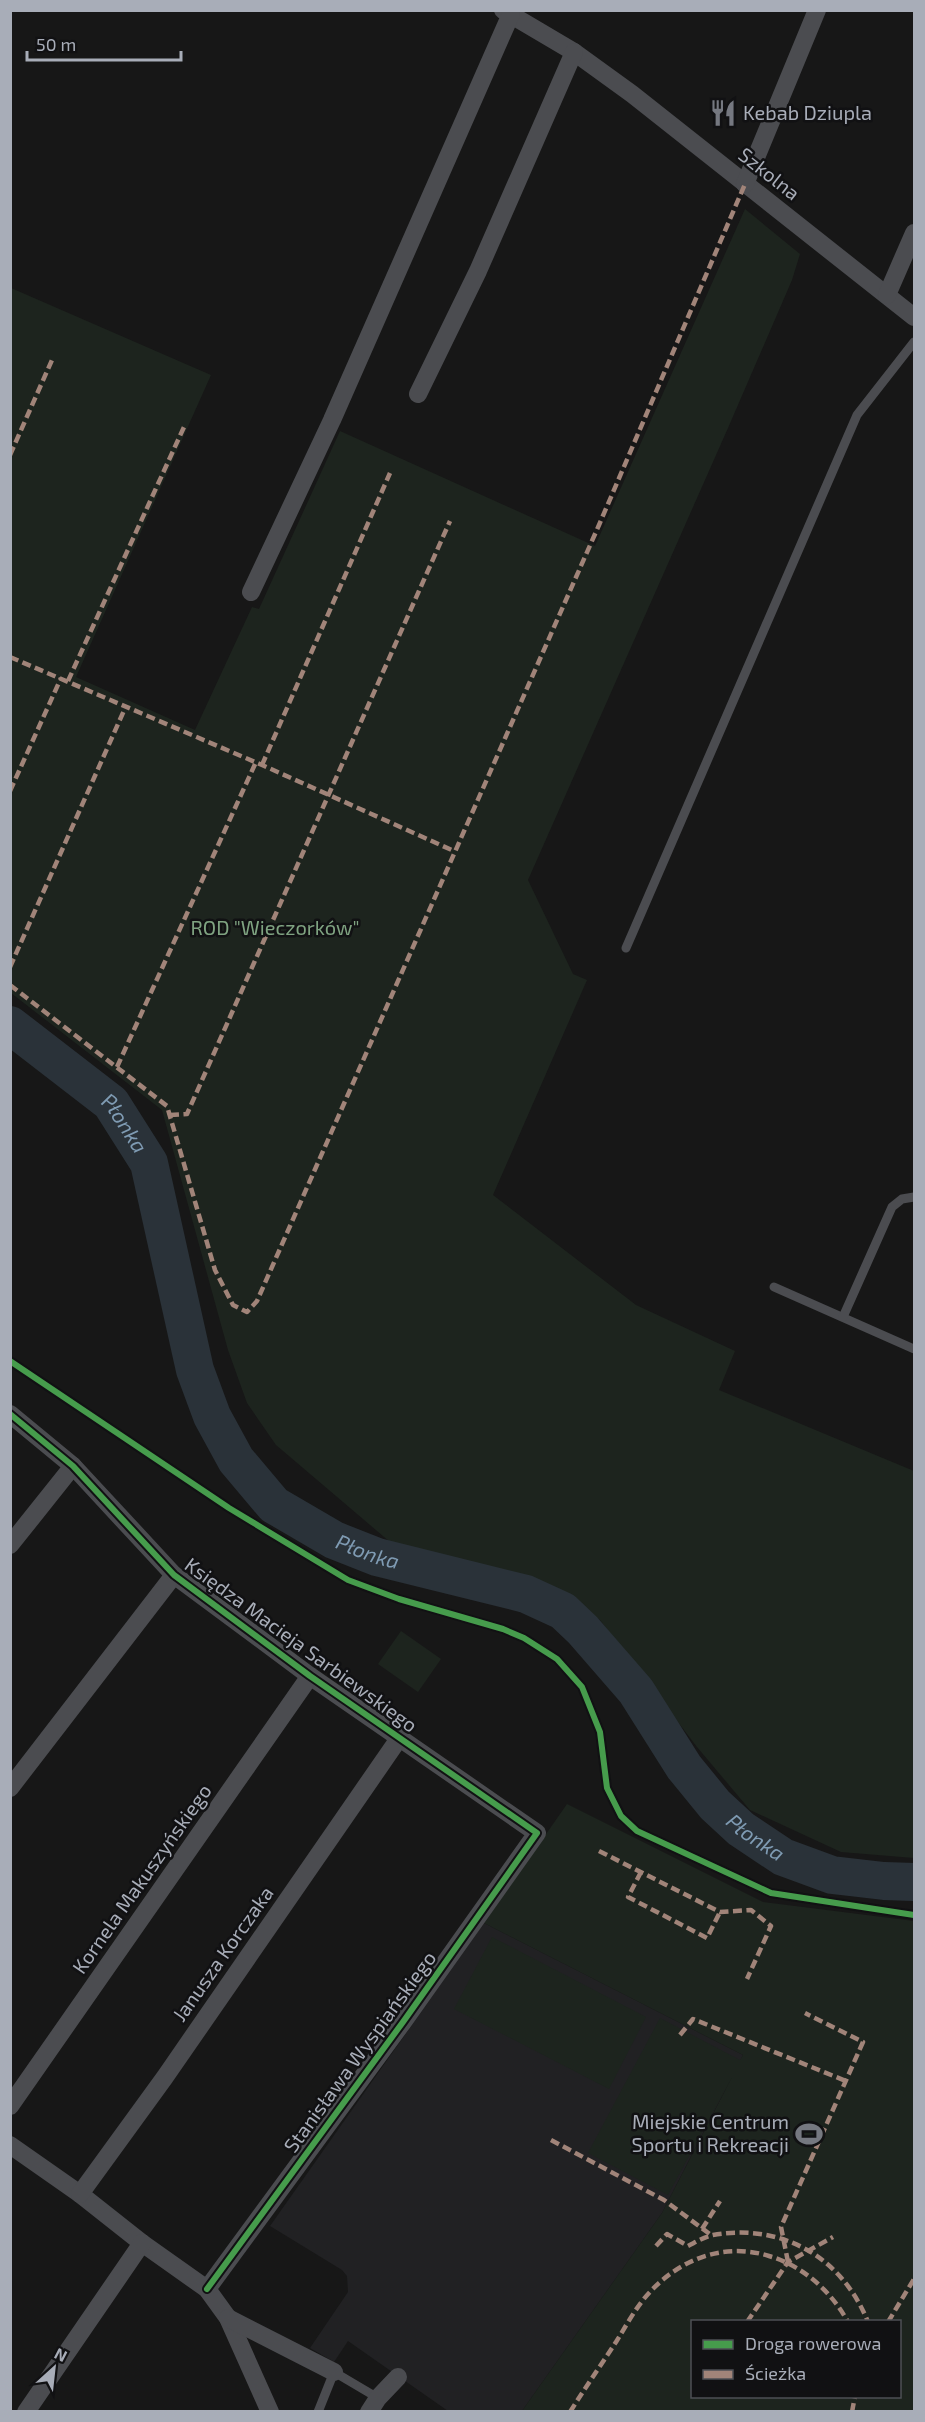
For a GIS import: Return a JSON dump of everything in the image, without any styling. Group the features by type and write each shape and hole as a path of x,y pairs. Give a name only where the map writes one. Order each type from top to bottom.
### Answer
{"street":[{"path":"745,184 817,10"},
{"path":"251,592 332,420 507,12"},
{"name":"Szkolna","path":"507,12 574,52 632,94 915,317"},
{"path":"417,394 478,271 574,52"},
{"path":"887,295 915,233"},
{"name":"Księdza Macieja Sarbiewskiego","path":"10,1414 73,1466 174,1575 310,1677 537,1833"},
{"path":"10,1545 73,1466"},
{"path":"10,1788 174,1575"},
{"name":"Kornela Makuszyńskiego","path":"10,2106 310,1677"},
{"name":"Janusza Korczaka","path":"80,2194 165,2077 400,1737"},
{"name":"Stanisława Wyspiańskiego","path":"207,2289 403,2022 537,1833"},
{"path":"10,2145 80,2194 142,2244 207,2289 228,2318 270,2412"},
{"path":"32,2410 142,2244"},
{"path":"228,2318 334,2372"},
{"path":"374,2405 398,2377"}],"lane":[{"path":"626,948 857,415 915,342"},
{"path":"843,1317 892,1207 902,1199 915,1197"},
{"path":"774,1287 915,1349"},
{"path":"318,2412 334,2372 374,2405"}],"shaded area":[{"path":"484,1923 743,2055 662,2213 522,2411 448,2411 348,2341 334,2362 310,2348 348,2292 347,2276 342,2270 270,2226"}],"green space":[{"name":"ROD \"Wieczorków\"","path":"745,209 800,254 792,280 728,428 528,880 573,974 587,980 493,1195 636,1305 735,1351 719,1390 914,1471 914,1858 841,1852 750,1810 697,1747 600,1620 525,1575 390,1542 276,1445 247,1403 228,1350 162,1110 11,993 11,288 211,375 76,677 195,730 252,607 259,609 340,431 595,546"},
{"path":"401,1631 441,1659 418,1692 378,1664"},
{"name":"Miejskie Centrum Sportu i Rekreacji","path":"567,1804 763,1902 914,1921 914,2411 522,2411 662,2213 732,2077 668,2195 588,2153 660,2018 740,2060 743,2055 484,1923"},
{"path":"492,1937 646,2017 609,2089 454,2009"}],"waterway":[{"name":"Płonka","path":"10,1025 111,1103 149,1163 195,1370 212,1416 236,1460 274,1505 334,1540 377,1557 526,1594 563,1611 583,1630 636,1691 684,1767 715,1805 741,1829 783,1857 832,1875 914,1882"}],"marked path":[{"path":"10,985 167,1106 215,1270 233,1305 247,1312 257,1301 599,525 745,184"},
{"path":"10,455 52,360"},
{"path":"68,681 184,427"},
{"path":"262,765 390,473"},
{"path":"170,1115 187,1114 450,521"},
{"path":"10,657 262,765 454,851"},
{"path":"10,791 61,678"},
{"path":"10,967 126,706"},
{"path":"117,1067 256,762"},
{"path":"599,1851 720,1912 751,1910 771,1926 747,1979"},
{"path":"641,1872 628,1897 707,1938 720,1912"},
{"path":"788,2262 781,2227 863,2042 805,2013"},
{"path":"680,2035 693,2019 846,2081"},
{"path":"551,2140 664,2200 711,2235"},
{"path":"702,2229 720,2201"},
{"path":"656,2246 667,2234 688,2246 713,2235 738,2233 763,2234 786,2240 807,2250 843,2279 857,2299 867,2320"},
{"path":"748,2320 788,2262 833,2237"},
{"path":"570,2412 644,2298 674,2271 704,2256 736,2251 752,2252 781,2260 815,2281 833,2300 847,2320"},
{"path":"889,2320 914,2279"},
{"path":"852,2412 855,2398"}],"cycle path":[{"path":"10,1361 229,1508 348,1580 399,1599 503,1629 524,1638 557,1659 582,1687 600,1732 607,1788 621,1816 637,1831 771,1893 914,1915"},
{"path":"10,1414 73,1466 174,1575 310,1676 537,1833 403,2022 207,2289"}],"place":[{"name":"Kebab Dziupla","path":"723,113"},
{"name":"Miejskie Centrum Sportu i Rekreacji","path":"809,2134"}]}
